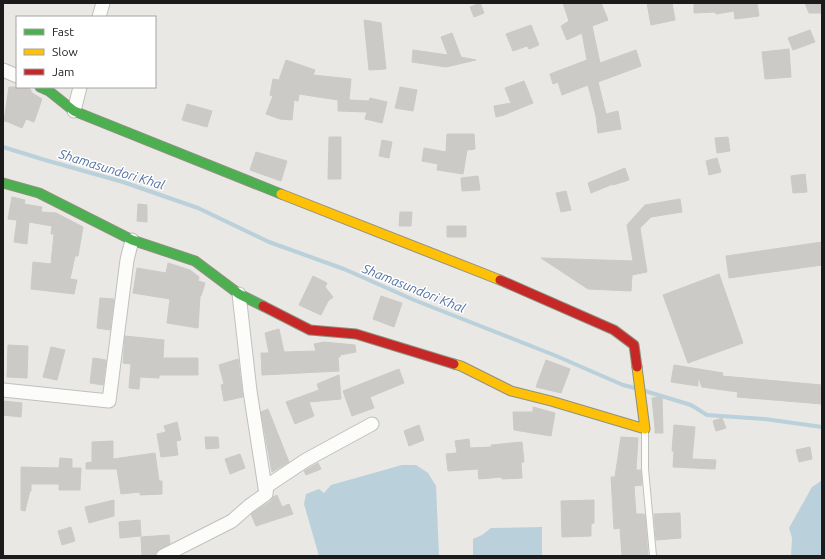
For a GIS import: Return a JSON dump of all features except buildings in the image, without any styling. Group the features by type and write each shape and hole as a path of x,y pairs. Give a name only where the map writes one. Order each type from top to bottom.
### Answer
{"street":[{"path":"99,16 103,3"},
{"path":"3,70 16,76"},
{"path":"3,183 39,193 132,240 195,261 239,294 310,330 356,334 461,366 512,391 645,429 634,345 614,330 480,271 306,204 74,111 49,91 42,88"},
{"path":"74,111 80,88"},
{"path":"3,390 109,401 127,260 132,240"},
{"path":"239,294 250,391 266,494"},
{"path":"163,556 232,521 266,494 267,486 306,460 372,424"}],"lane":[{"path":"645,429 645,470 653,556"}],"water":[{"path":"402,465 416,465 428,473 436,486 439,556 319,556 304,504 306,494 319,489 324,493 331,485"},
{"path":"821,481 822,556 791,556 792,538 789,528 812,487"},
{"path":"542,527 542,556 473,556 473,539 482,535 491,528"}],"waterway":[{"name":"Shamasundori Khal","path":"3,147 123,182 198,208 269,242 344,269 414,300 554,355 623,385 635,388"},
{"name":"Shamasundori Khal","path":"645,391 691,405 707,415 765,419 822,427"}],"traffic: fast":[{"path":"42,88 49,91 74,111 281,194"},
{"path":"3,183 39,193 132,240 195,261 239,294 263,306"}],"traffic: slow":[{"path":"281,194 500,280"},
{"path":"454,364 511,391 551,401 645,429 637,367"}],"traffic: jam":[{"path":"500,280 614,330 634,345 637,367"},
{"path":"263,306 310,330 356,334 454,364"}]}
